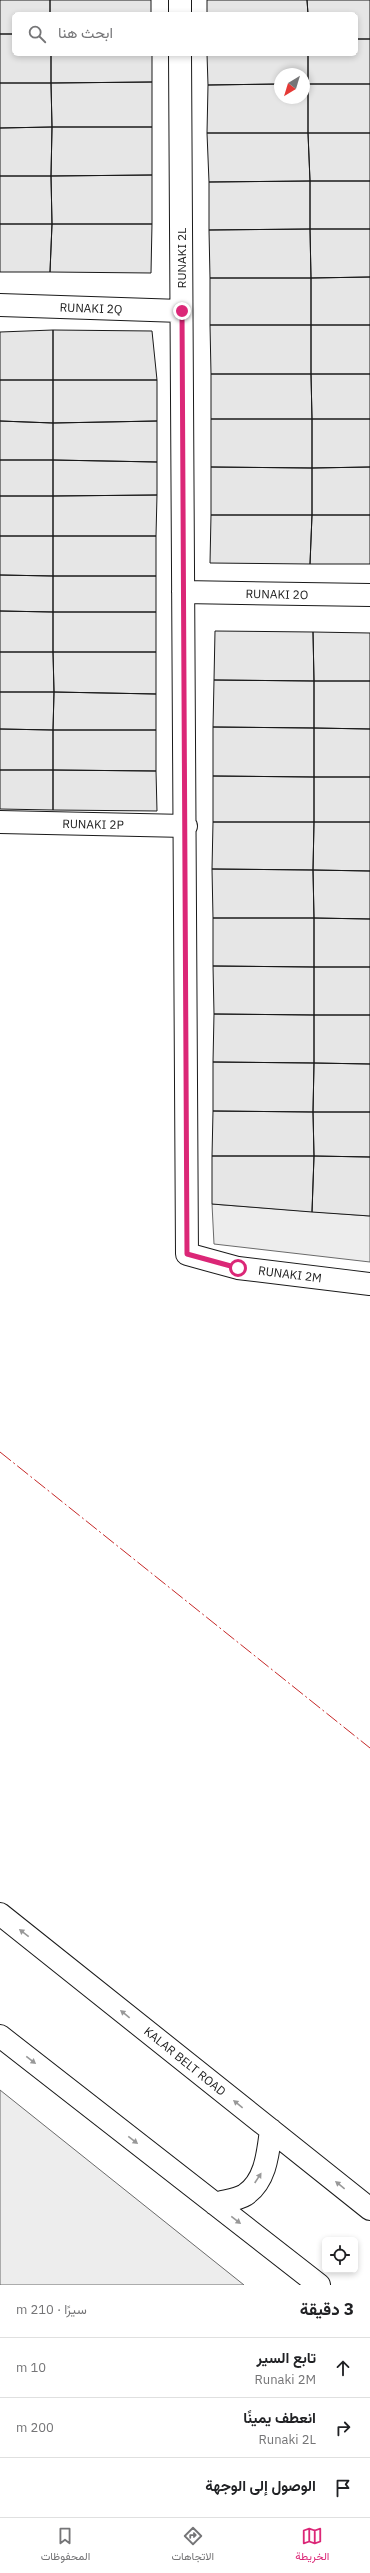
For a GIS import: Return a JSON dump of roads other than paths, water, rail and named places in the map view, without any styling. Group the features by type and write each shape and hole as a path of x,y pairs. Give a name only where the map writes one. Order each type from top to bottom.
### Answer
{"main road":[{"path":"180,0 180,12"},
{"name":"RUNAKI 2L","path":"180,56 186,826 187,1254"},
{"name":"RUNAKI 2Q","path":"0,305 182,311"},
{"name":"RUNAKI 2O","path":"183,592 370,595"},
{"name":"RUNAKI 2P","path":"0,822 186,826"},
{"name":"RUNAKI 2M","path":"187,1254 238,1268 370,1284"},
{"name":"KALAR BELT ROAD","path":"0,1914 370,2209"},
{"path":"0,2036 319,2285"},
{"path":"215,2204 245,2195 260,2179 266,2163 271,2130"}]}
